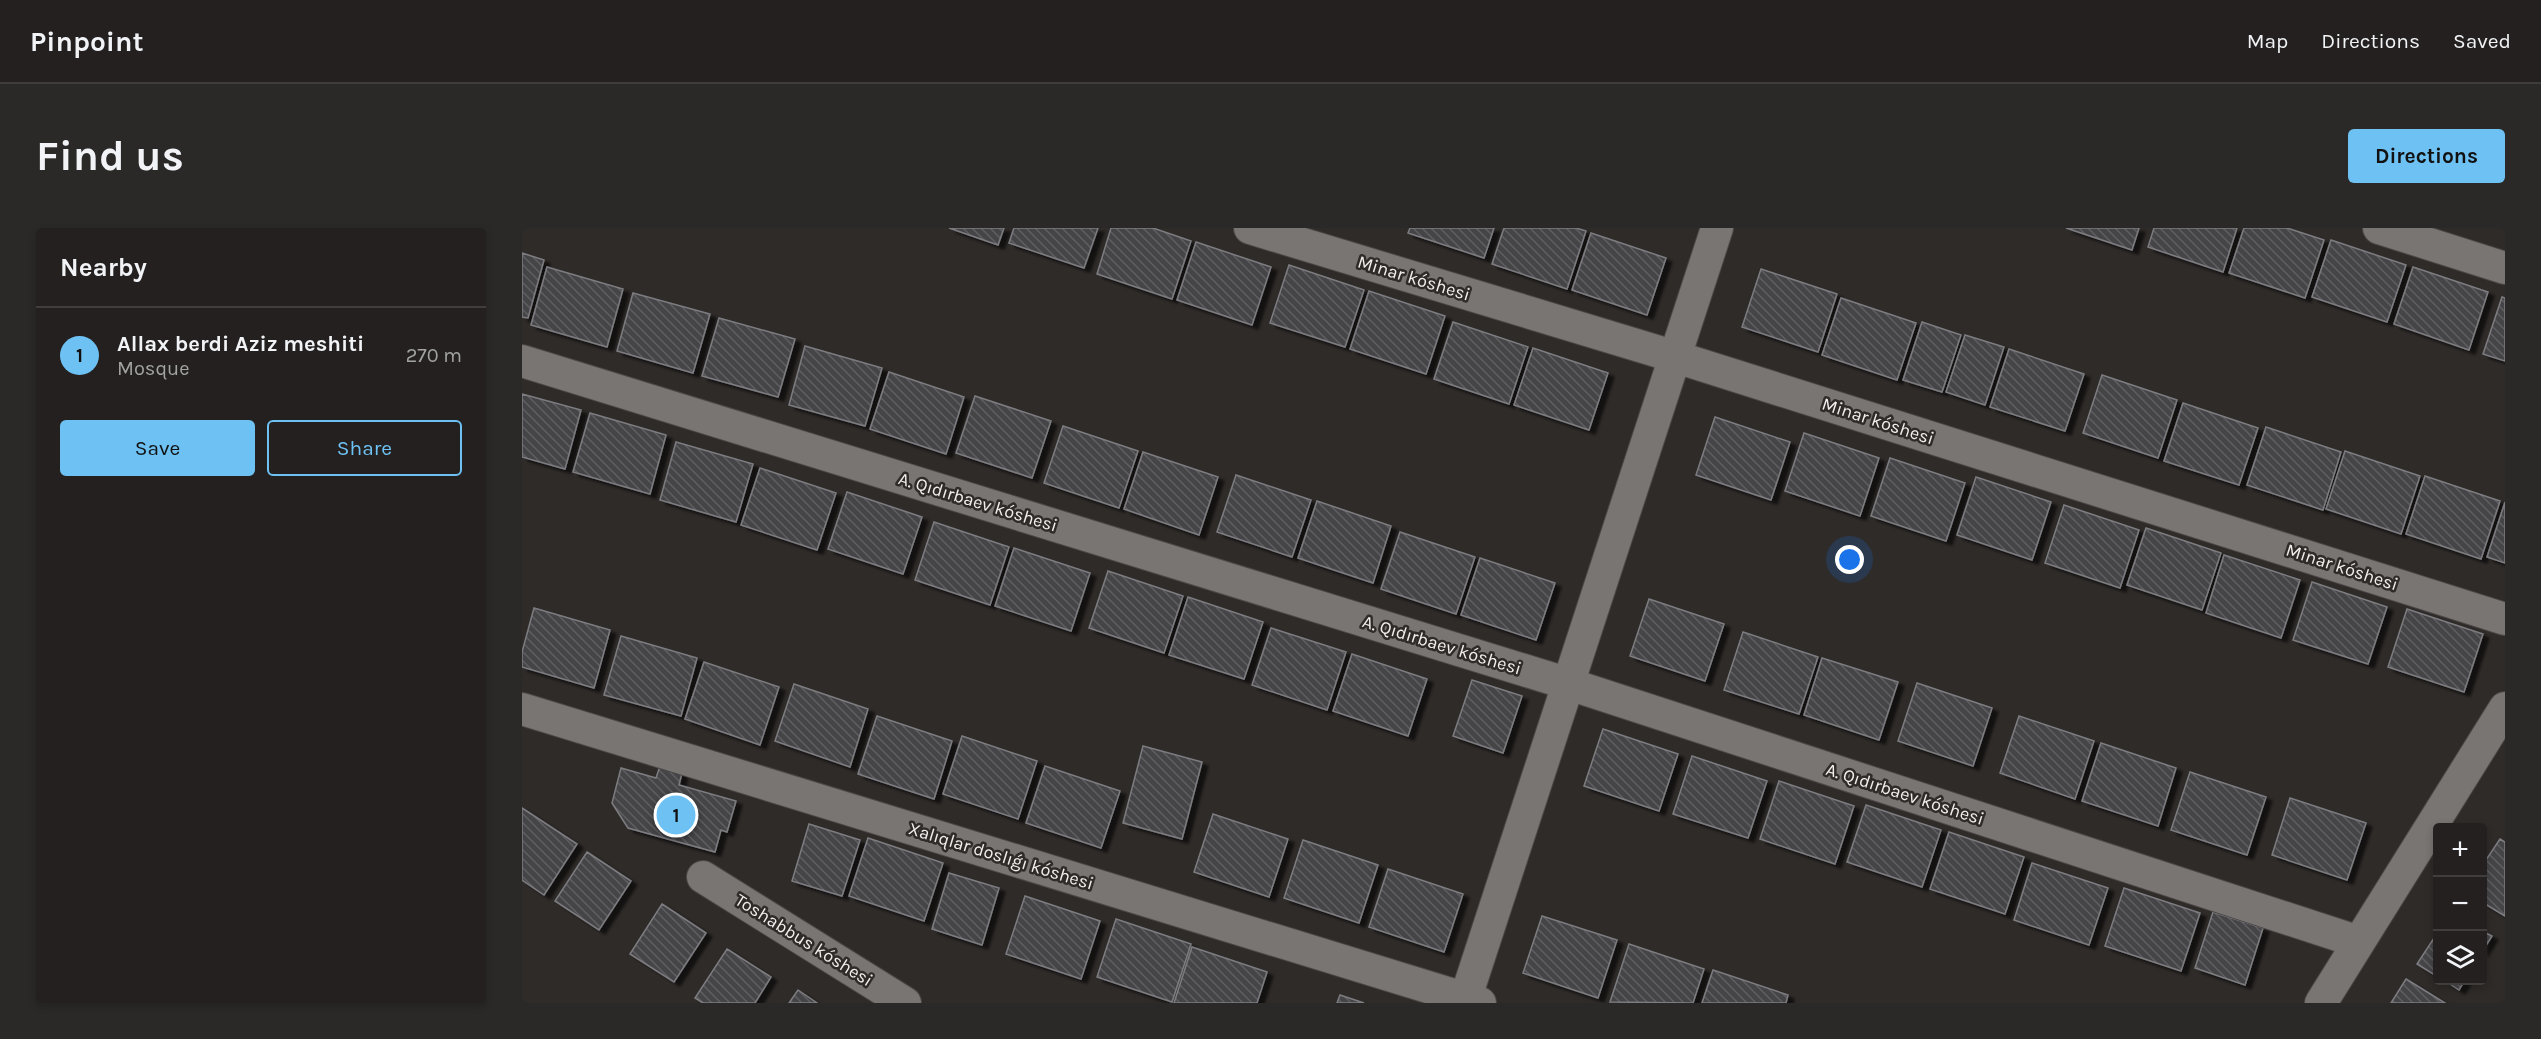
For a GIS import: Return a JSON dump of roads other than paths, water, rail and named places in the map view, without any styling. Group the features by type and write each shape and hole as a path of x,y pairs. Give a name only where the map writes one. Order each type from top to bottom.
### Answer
{"street":[{"name":"Minar kóshesi","path":"1250,228 1676,357 2505,619"},
{"path":"1470,1001 1569,684 1717,228"},
{"path":"2379,228 2505,268"},
{"name":"A. Qıdırbaev kóshesi","path":"522,361 1569,684 2359,942"},
{"path":"2321,1003 2505,708"},
{"name":"Xalıqlar doslıǵı kóshesi","path":"522,710 1470,1001"},
{"name":"Toshabbus kóshesi","path":"703,877 905,1003"}],"place":[{"name":"Allax berdi Aziz meshiti","path":"676,815"}]}
